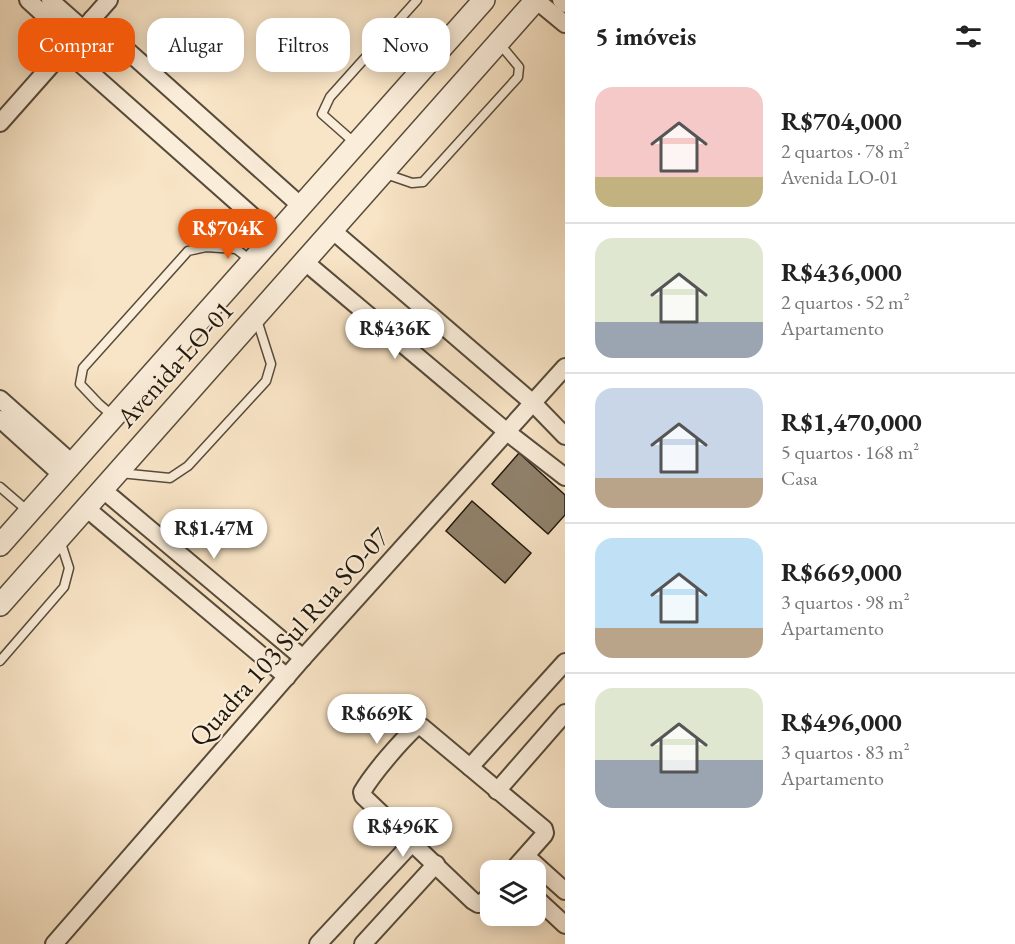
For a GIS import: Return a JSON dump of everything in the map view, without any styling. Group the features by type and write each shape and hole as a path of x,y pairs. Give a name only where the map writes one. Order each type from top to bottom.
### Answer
{"street":[{"path":"28,0 54,18"},
{"path":"50,0 64,18"},
{"path":"93,18 109,0"},
{"path":"536,0 565,24"},
{"name":"Avenida LO-01","path":"0,605 536,0"},
{"path":"561,0 565,3"},
{"name":"Avenida LO-01","path":"0,545 481,1"},
{"path":"0,123 45,72"},
{"path":"114,72 275,236"},
{"path":"126,72 301,207"},
{"path":"332,230 533,403 565,436"},
{"path":"304,261 507,432 565,477"},
{"name":"Quadra 103 Sul Rua SO-07","path":"54,944 286,677 565,367"},
{"path":"0,399 68,469"},
{"path":"0,420 68,469"},
{"path":"102,489 303,658"},
{"path":"86,508 286,677"},
{"path":"470,767 565,662"},
{"path":"497,791 565,713"},
{"path":"480,903 478,904 364,798 362,792 365,787 414,729 418,726 422,728 544,829 546,833 522,860"},
{"path":"318,944 412,843"},
{"path":"526,856 565,891"},
{"path":"363,944 436,864"},
{"path":"546,907 565,925"}],"lane":[{"path":"356,144 322,114 330,97 417,0"},
{"path":"383,172 412,183 423,182 518,77 519,67 498,42"},
{"path":"114,417 80,384 83,368 188,251 206,247 236,249 253,261"},
{"path":"117,472 170,478 188,466 266,381 271,364 255,316"},
{"path":"0,487 29,512"},
{"path":"0,661 64,587 69,567 59,538"}],"building":[{"path":"519,453 565,495 565,515 548,534 492,484"},
{"path":"472,501 531,553 505,583 446,531"}]}
